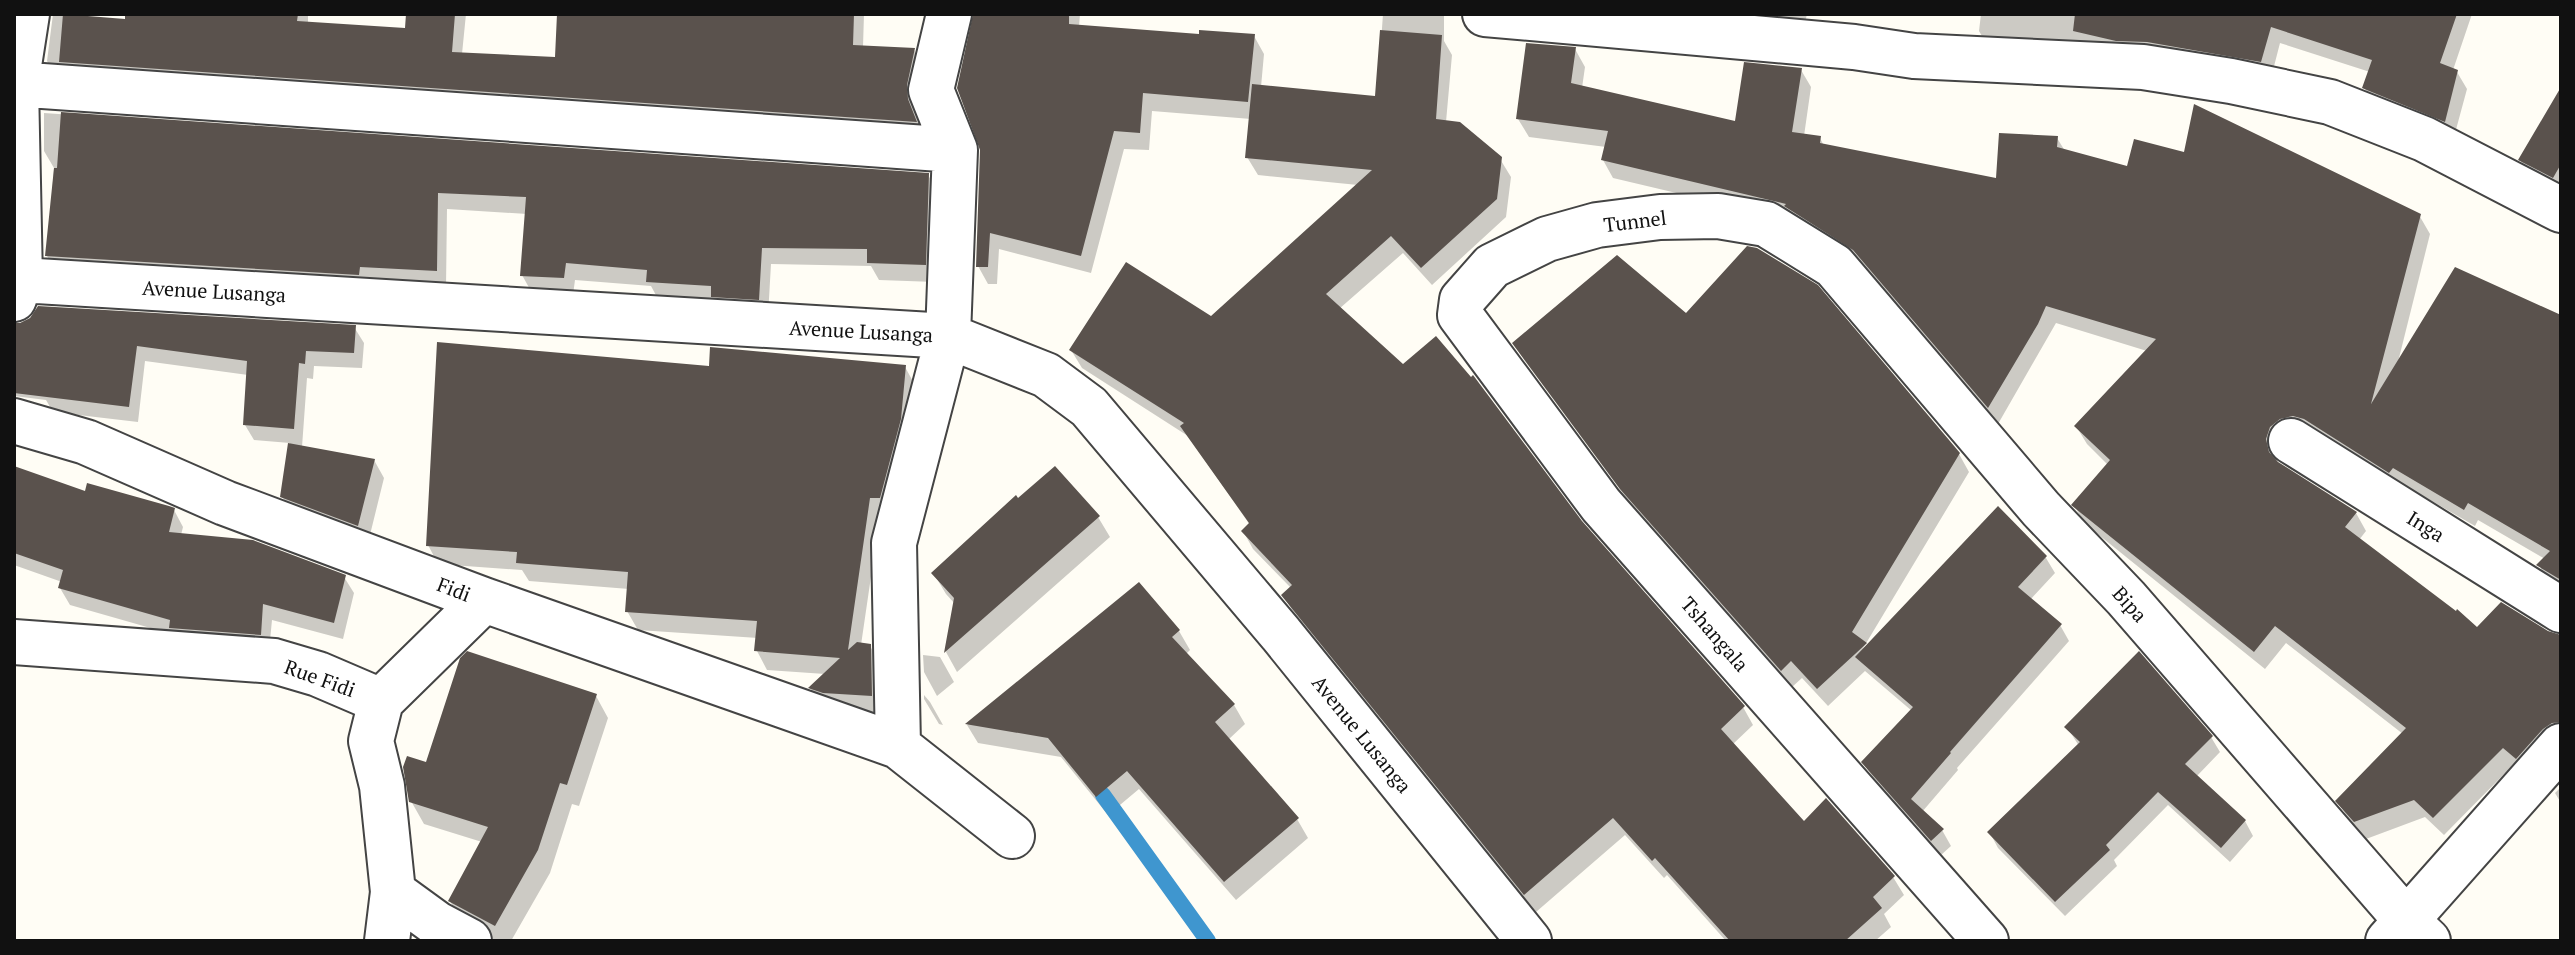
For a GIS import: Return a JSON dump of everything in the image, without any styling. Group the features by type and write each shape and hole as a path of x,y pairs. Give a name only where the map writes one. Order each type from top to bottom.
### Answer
{"street":[{"path":"17,289 15,84 27,14"},
{"path":"898,746 894,543 948,336 955,150 931,90 949,14"},
{"path":"1485,14 1854,47 1914,56 2143,67 2231,81 2330,102 2424,139 2561,210"},
{"path":"15,84 955,150"},
{"name":"Tunnel","path":"1460,315 1462,300 1492,266 1547,239 1597,225 1660,217 1718,216 1766,224 1834,266"},
{"name":"Bipa","path":"1834,266 2041,509 2126,598 2407,934"},
{"name":"Avenue Lusanga","path":"17,289 948,336 1046,375 1089,407 1281,634 1529,941"},
{"name":"Tshangala","path":"1460,315 1601,505 1986,941"},
{"name":"Fidi","path":"14,421 86,442 225,503 484,600 898,746 1012,836"},
{"name":"Inga","path":"2291,441 2561,610"},
{"path":"381,701 484,600"},
{"name":"Rue Fidi","path":"14,642 274,661 318,674 381,701 371,741 382,786 393,892 387,941"},
{"path":"2407,934 2561,746"},
{"path":"393,892 437,924 469,941"}],"building":[{"path":"63,14 125,19 125,14 298,14 297,21 405,28 406,14 455,14 452,52 555,57 557,14 854,14 853,45 915,48 907,85 908,99 917,122 59,62"},
{"path":"973,14 1069,14 1069,24 1199,34 1199,30 1255,34 1248,102 1143,93 1140,133 1114,131 1081,256 990,233 988,267 976,267 980,150 957,88"},
{"path":"2075,14 2457,14 2440,63 2458,70 2445,122 2362,88 2372,60 2271,27 2261,62 2147,42 2116,41 2073,31"},
{"path":"1380,30 1442,35 1436,119 1460,122 1502,157 1497,199 1421,268 1391,236 1326,294 1403,364 1436,336 1471,377 1473,375 1582,521 1745,706 1721,729 1804,821 1826,798 1895,876 1873,897 1882,908 1845,941 1730,941 1655,858 1652,861 1613,818 1524,895 1281,595 1292,585 1241,531 1249,523 1180,426 1184,423 1069,350 1126,262 1211,316 1372,170 1245,158 1252,84 1375,96"},
{"path":"1526,43 1576,47 1571,83 1735,121 1744,62 1802,68 1792,132 1821,136 1820,143 1996,178 1999,133 2058,136 2057,147 2127,166 2134,139 2184,152 2194,104 2421,214 2371,404 2455,267 2561,315 2561,580 2536,565 2550,551 2468,503 2464,510 2393,468 2389,473 2304,419 2293,416 2280,419 2270,427 2266,439 2269,452 2278,462 2357,512 2345,527 2477,627 2501,602 2548,631 2561,635 2561,722 2543,729 2516,759 2503,748 2433,818 2414,800 2354,822 2335,801 2406,728 2275,626 2254,652 2071,505 2110,460 2074,426 2156,339 2046,306 1988,408 1853,250 1784,206 1786,204 1601,160 1608,131 1516,119"},
{"path":"2561,87 2561,164 2553,178 2518,160"},
{"path":"61,112 929,173 926,265 867,263 867,249 762,248 759,300 711,297 711,286 646,282 647,270 566,263 564,278 520,276 526,197 438,193 437,271 360,267 359,275 45,256"},
{"path":"1747,246 1757,248 1818,285 1960,453 1852,632 1867,643 1817,689 1791,661 1781,671 1620,489 1512,343 1617,255 1686,313"},
{"path":"38,306 356,325 354,353 306,351 305,364 299,363 294,429 243,425 247,361 137,346 129,407 14,393 14,323 30,318"},
{"path":"437,342 709,366 710,347 906,365 901,419 880,498 870,498 848,650 857,642 871,644 872,696 823,693 808,688 840,658 754,651 757,621 625,612 628,572 516,563 517,552 426,546"},
{"path":"288,443 375,459 358,526 280,497"},
{"path":"14,466 85,491 87,483 175,508 169,532 253,540 346,575 334,623 263,604 261,635 169,628 170,620 58,588 63,570 14,553"},
{"path":"1055,466 1100,516 944,653 954,598 931,573 1016,495 1018,498"},
{"path":"1998,506 2047,556 2018,587 2062,624 1911,799 1944,829 1931,841 1861,762 1913,707 1855,657"},
{"path":"1139,582 1180,630 1172,637 1235,704 1215,722 1299,818 1224,882 1127,771 1096,797 1048,738 965,724"},
{"path":"467,651 597,694 567,785 560,783 538,850 495,926 448,901 488,827 409,802 403,767 407,756 426,762 460,658"},
{"path":"2139,651 2213,736 2185,764 2246,820 2221,848 2158,792 2106,845 2110,850 2055,902 1987,832 2080,742 2064,727"}],"waterway":[{"path":"1103,795 1208,941"}]}
